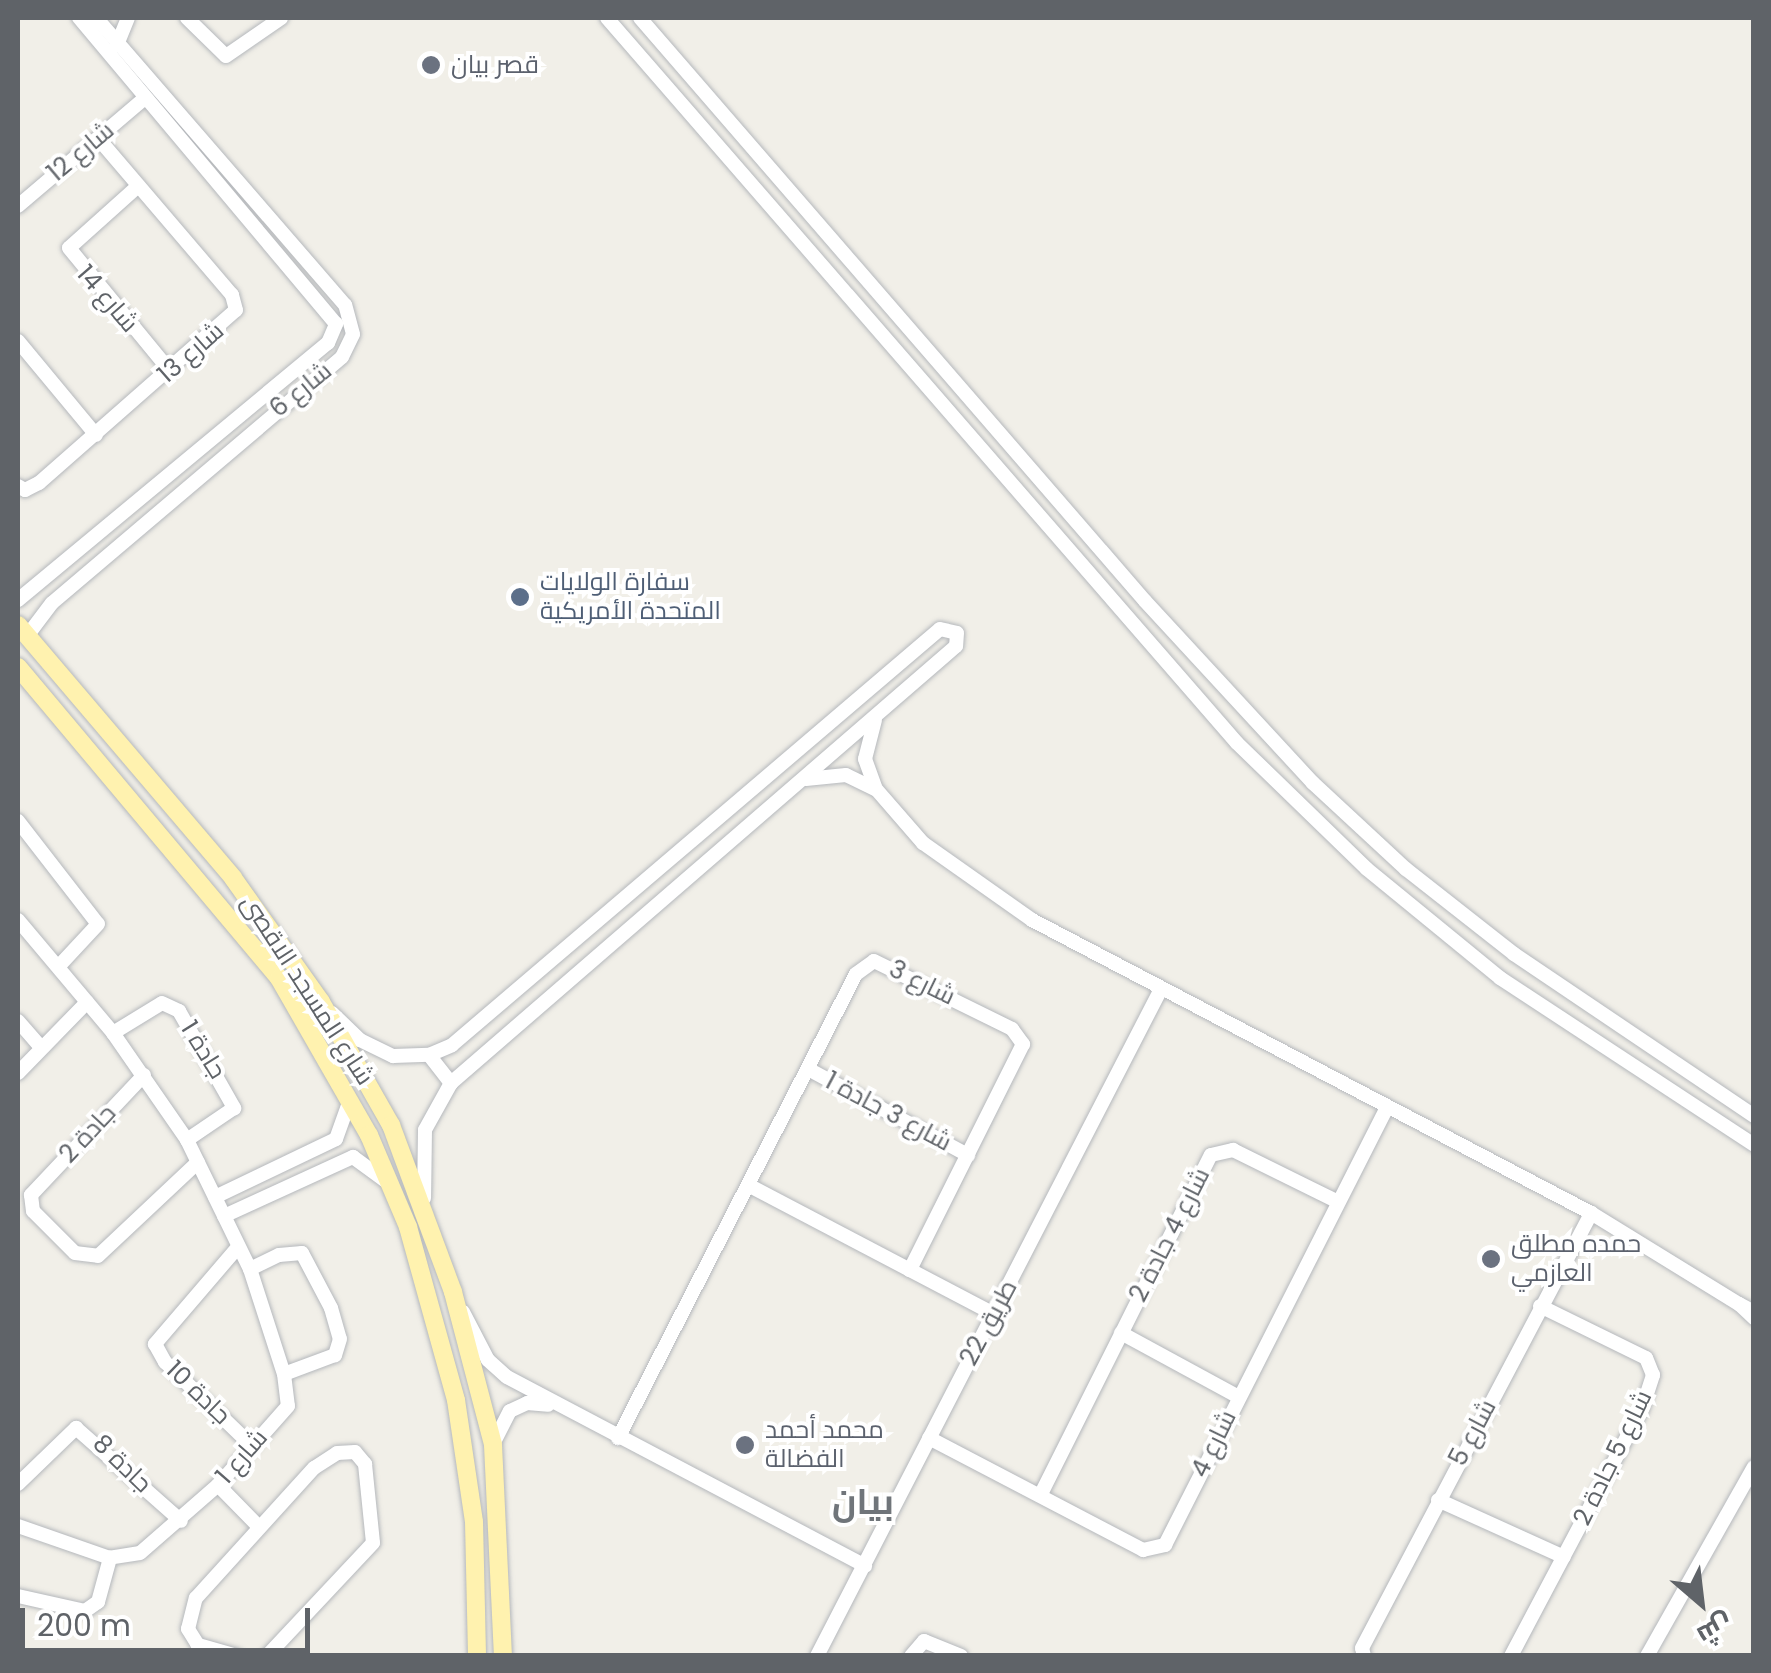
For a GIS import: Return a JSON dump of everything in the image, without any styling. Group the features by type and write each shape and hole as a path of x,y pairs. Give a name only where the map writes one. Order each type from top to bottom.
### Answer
{"main road":[{"name":"شارع المسجد الاقصى","path":"22,631 249,900 321,1002 391,1125 426,1209 453,1292 493,1445 503,1656"},
{"name":"شارع المسجد الاقصى","path":"20,669 191,868 279,978 350,1100 391,1186 441,1330 474,1522 477,1656"},
{"path":"20,669 48,687 82,727 96,718"},
{"path":"191,868 206,861 249,900"},
{"path":"474,1522 486,1534 498,1525"},
{"path":"468,1656 476,1575"}],"street":[{"name":"شارع 6","path":"22,631 342,357 352,334 350,316 145,98 79,18"},
{"path":"97,19 126,18 117,44"},
{"path":"187,18 226,56 282,18"},
{"path":"607,18 1238,743 1368,869 1500,978 1754,1145"},
{"path":"640,18 1146,602 1314,783 1406,868 1514,954 1754,1116"},
{"name":"شارع 6","path":"18,600 331,339 334,318 307,274 97,19"},
{"name":"شارع 12","path":"18,206 145,98"},
{"name":"شارع 13","path":"18,486 24,490 39,483 236,310 232,295 98,138"},
{"name":"شارع 14","path":"137,188 69,248 170,371"},
{"path":"18,341 96,434"},
{"path":"52,574 67,590"},
{"path":"321,1002 370,1047 393,1056 429,1055 452,1044 940,629 954,629 956,646 451,1083 422,1144 426,1209"},
{"path":"883,709 865,747 876,789 922,843 1017,910 1160,991 1590,1213 1749,1312"},
{"path":"796,785 835,774 876,789"},
{"path":"18,820 98,924 59,966"},
{"path":"664,863 682,883"},
{"name":"شارع 1","path":"18,920 113,1033 187,1140 250,1270 284,1374 288,1406 218,1484 140,1554 110,1558"},
{"name":"شارع 3","path":"618,1438 856,974 874,960 1012,1028 1023,1044 1022,1057 910,1270"},
{"name":"طريق 22","path":"817,1656 1160,991"},
{"path":"18,1072 87,1002"},
{"name":"جادة 1","path":"113,1033 162,1003 180,1011 234,1108 187,1140"},
{"path":"18,1021 42,1047"},
{"path":"429,1055 451,1083"},
{"name":"شارع 3 جادة 1","path":"808,1069 968,1155"},
{"name":"جادة 2","path":"144,1075 31,1195 33,1211 74,1252 98,1256 198,1162"},
{"path":"215,1197 336,1139 350,1100"},
{"name":"شارع 4","path":"928,1438 1156,1552 1165,1545 1237,1396 1387,1108"},
{"name":"شارع 4 جادة 2","path":"1040,1494 1212,1155 1233,1150 1338,1202"},
{"path":"224,1216 353,1158 391,1186"},
{"path":"750,1186 994,1314"},
{"name":"شارع 5","path":"1364,1656 1362,1648 1590,1213"},
{"name":"جادة 10","path":"238,1246 156,1344 165,1362 251,1445"},
{"path":"250,1270 278,1255 302,1253 331,1308 340,1339 335,1355 284,1374"},
{"path":"453,1292 493,1366 560,1408 865,1566"},
{"name":"شارع 5 جادة 2","path":"1511,1656 1642,1410 1653,1375 1646,1358 1540,1306"},
{"name":"شارع 4 جادة 2","path":"1121,1333 1237,1396"},
{"path":"493,1445 504,1417 518,1405 560,1408"},
{"name":"جادة 8","path":"18,1484 76,1428 181,1521"},
{"path":"238,1656 198,1645 188,1621 196,1598 325,1458 347,1450 361,1457 373,1543 267,1656"},
{"path":"1648,1656 1754,1467"},
{"path":"1737,1496 1754,1475"},
{"path":"218,1484 259,1526"},
{"name":"شارع 5 جادة 2","path":"1438,1500 1564,1557"},
{"path":"18,1526 110,1558 98,1602 85,1611 18,1596"},
{"path":"911,1656 924,1641 962,1656"}],"place":[{"name":"قصر بيان","path":"431,65"},
{"name":"سفارة الولايات المتحدة الأمريكية","path":"520,597"},
{"name":"حمده مطلق العازمي","path":"1491,1259"},
{"name":"محمد أحمد الفضالة","path":"745,1445"}],"district":[{"name":"بيان","path":"863,1502"}]}
